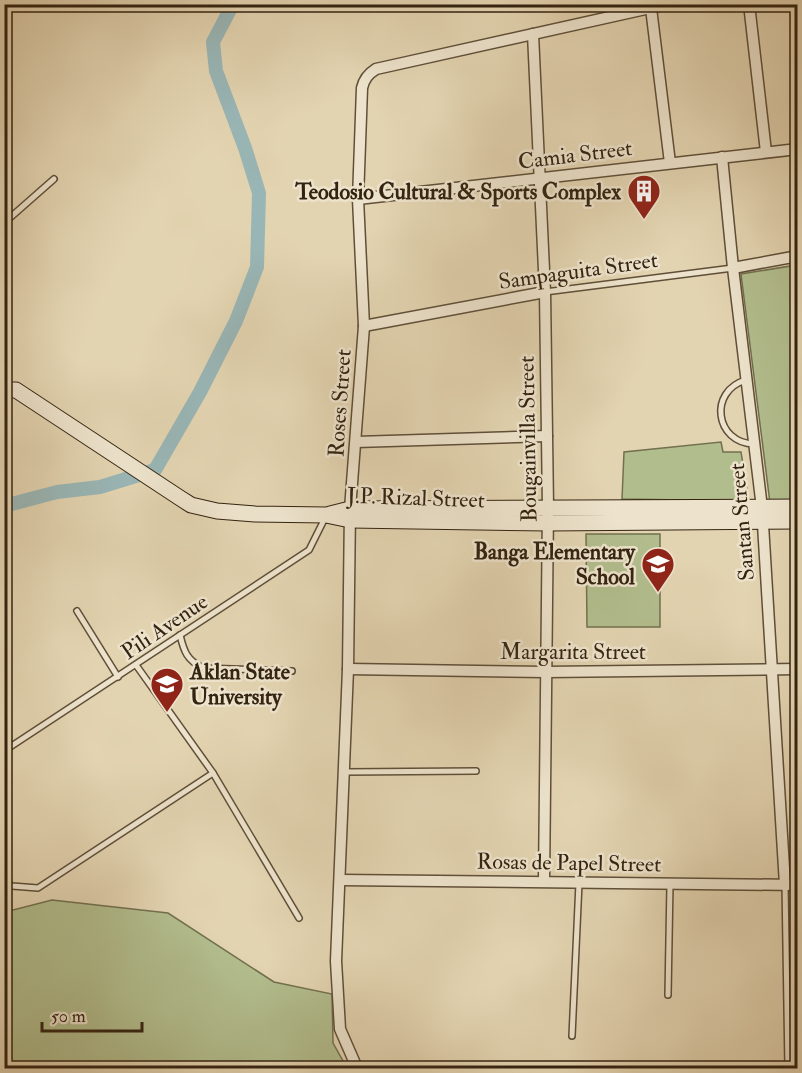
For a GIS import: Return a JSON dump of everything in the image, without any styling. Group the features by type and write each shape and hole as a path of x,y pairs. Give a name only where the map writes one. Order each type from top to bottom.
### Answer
{"main road":[{"name":"J.P. Rizal Street","path":"8,388 192,505 217,511 255,514 548,516 762,514 798,507"},
{"name":"J.P. Rizal Street","path":"762,514 798,521"}],"street":[{"path":"533,34 668,4"},
{"path":"749,4 766,152"},
{"path":"651,8 670,163"},
{"name":"Roses Street","path":"357,1068 340,1029 336,961 345,772 350,514 364,326 358,199 362,88 368,75 376,69 533,34"},
{"name":"Bougainvilla Street","path":"533,34 545,292 547,436 544,881"},
{"name":"Camia Street","path":"358,199 798,148"},
{"name":"Santan Street","path":"722,157 762,514 785,885"},
{"name":"Sampaguita Street","path":"733,268 798,256"},
{"name":"Sampaguita Street","path":"364,326 545,292"},
{"path":"356,441 547,436"},
{"name":"Margarita Street","path":"348,669 546,672 798,669"},
{"name":"Rosas de Papel Street","path":"340,880 798,885"}],"lane":[{"path":"4,223 54,179"},
{"name":"Sampaguita Street","path":"545,292 733,268"},
{"path":"748,380 738,383 728,392 722,403 721,413 724,426 733,436 741,442 754,444"},
{"name":"Pili Avenue","path":"4,751 309,550 326,515"},
{"path":"77,611 118,677"},
{"path":"180,635 187,656 193,663 203,668 292,671"},
{"path":"136,665 213,773 299,918"},
{"path":"345,772 476,771"},
{"path":"4,881 12,886 38,888 213,773"},
{"path":"572,1036 579,881"},
{"path":"668,995 670,883"},
{"path":"785,885 788,1068"}],"green space":[{"path":"797,265 797,502 770,503 741,274"},
{"path":"721,442 723,452 741,452 749,501 622,499 624,452"},
{"path":"586,534 660,534 660,627 587,627"},
{"path":"52,900 168,913 274,982 332,994 333,1043 347,1068 5,1068 5,912"}],"waterway":[{"path":"4,506 57,492 100,487 155,470 200,392 236,321 257,267 259,193 216,71 213,42 233,4"}],"place":[{"name":"Teodosio Cultural & Sports Complex","path":"644,220"},
{"name":"Banga Elementary School","path":"658,593"},
{"name":"Aklan State University","path":"167,713"}]}
